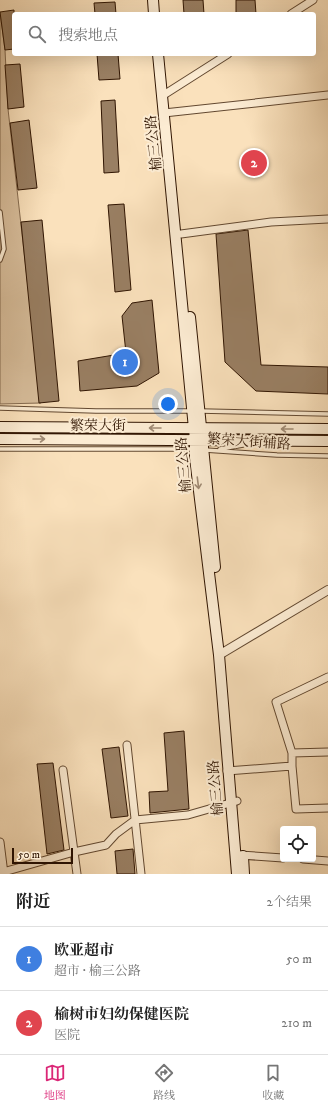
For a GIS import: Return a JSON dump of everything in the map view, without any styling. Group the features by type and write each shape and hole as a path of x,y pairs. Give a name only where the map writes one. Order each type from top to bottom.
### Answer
{"main road":[{"path":"153,0 154,12"},
{"path":"159,0 160,12"},
{"name":"榆三公路","path":"158,56 165,94"},
{"name":"榆三公路","path":"164,56 166,112 197,411"},
{"name":"榆三公路","path":"166,112 181,234 199,444 221,654 239,854 244,874"},
{"name":"繁荣大街","path":"0,427 328,429"},
{"name":"繁荣大街","path":"0,438 199,444 268,440 328,441"},
{"name":"榆三公路","path":"237,874 239,854"}],"street":[{"path":"294,12 313,0"},
{"path":"165,94 225,56"},
{"path":"166,112 328,95"},
{"path":"181,234 271,222 328,219"},
{"path":"221,654 328,590"},
{"path":"328,677 276,702 292,753 296,809 328,808"},
{"path":"127,745 141,874"},
{"path":"292,753 328,752"},
{"path":"231,771 292,766"},
{"path":"63,770 77,874"},
{"path":"0,842 3,873 74,852 106,845 116,834 135,820 188,815 234,802"},
{"path":"239,854 280,858"},
{"path":"316,860 328,861"}],"lane":[{"path":"0,212 4,249 0,260"},
{"name":"繁荣大街辅路","path":"0,408 96,411 197,411 328,414"},
{"path":"215,450 268,440"},
{"name":"繁荣大街辅路","path":"0,449 199,444 215,450 277,455 328,456"}],"shaded area":[{"path":"0,12 5,50 8,109 41,403 0,404"}],"building":[{"path":"183,0 203,0 204,12 184,12"},
{"path":"236,0 255,0 256,12 236,12"},
{"path":"115,2 116,12 95,12 94,3"},
{"path":"14,10 14,12 12,12 12,49 5,50 0,12"},
{"path":"97,56 118,56 120,79 99,80"},
{"path":"20,64 24,107 8,109 5,65"},
{"path":"115,100 119,172 104,173 101,101"},
{"path":"29,120 37,188 18,190 10,123"},
{"path":"124,204 131,290 115,292 108,205"},
{"path":"42,220 59,401 39,403 21,222"},
{"path":"248,230 261,365 328,367 328,394 256,391 225,362 216,234"},
{"path":"152,300 159,373 137,386 80,391 78,361 126,353 122,316 132,303"},
{"path":"184,731 189,809 150,813 149,792 168,791 164,733"},
{"path":"119,747 128,816 111,818 102,749"},
{"path":"53,763 64,850 47,854 37,764"},
{"path":"133,849 135,874 117,874 115,851"}],"place":[{"name":"榆树市妇幼保健医院","path":"254,163"},
{"name":"欧亚超市","path":"125,362"}]}
